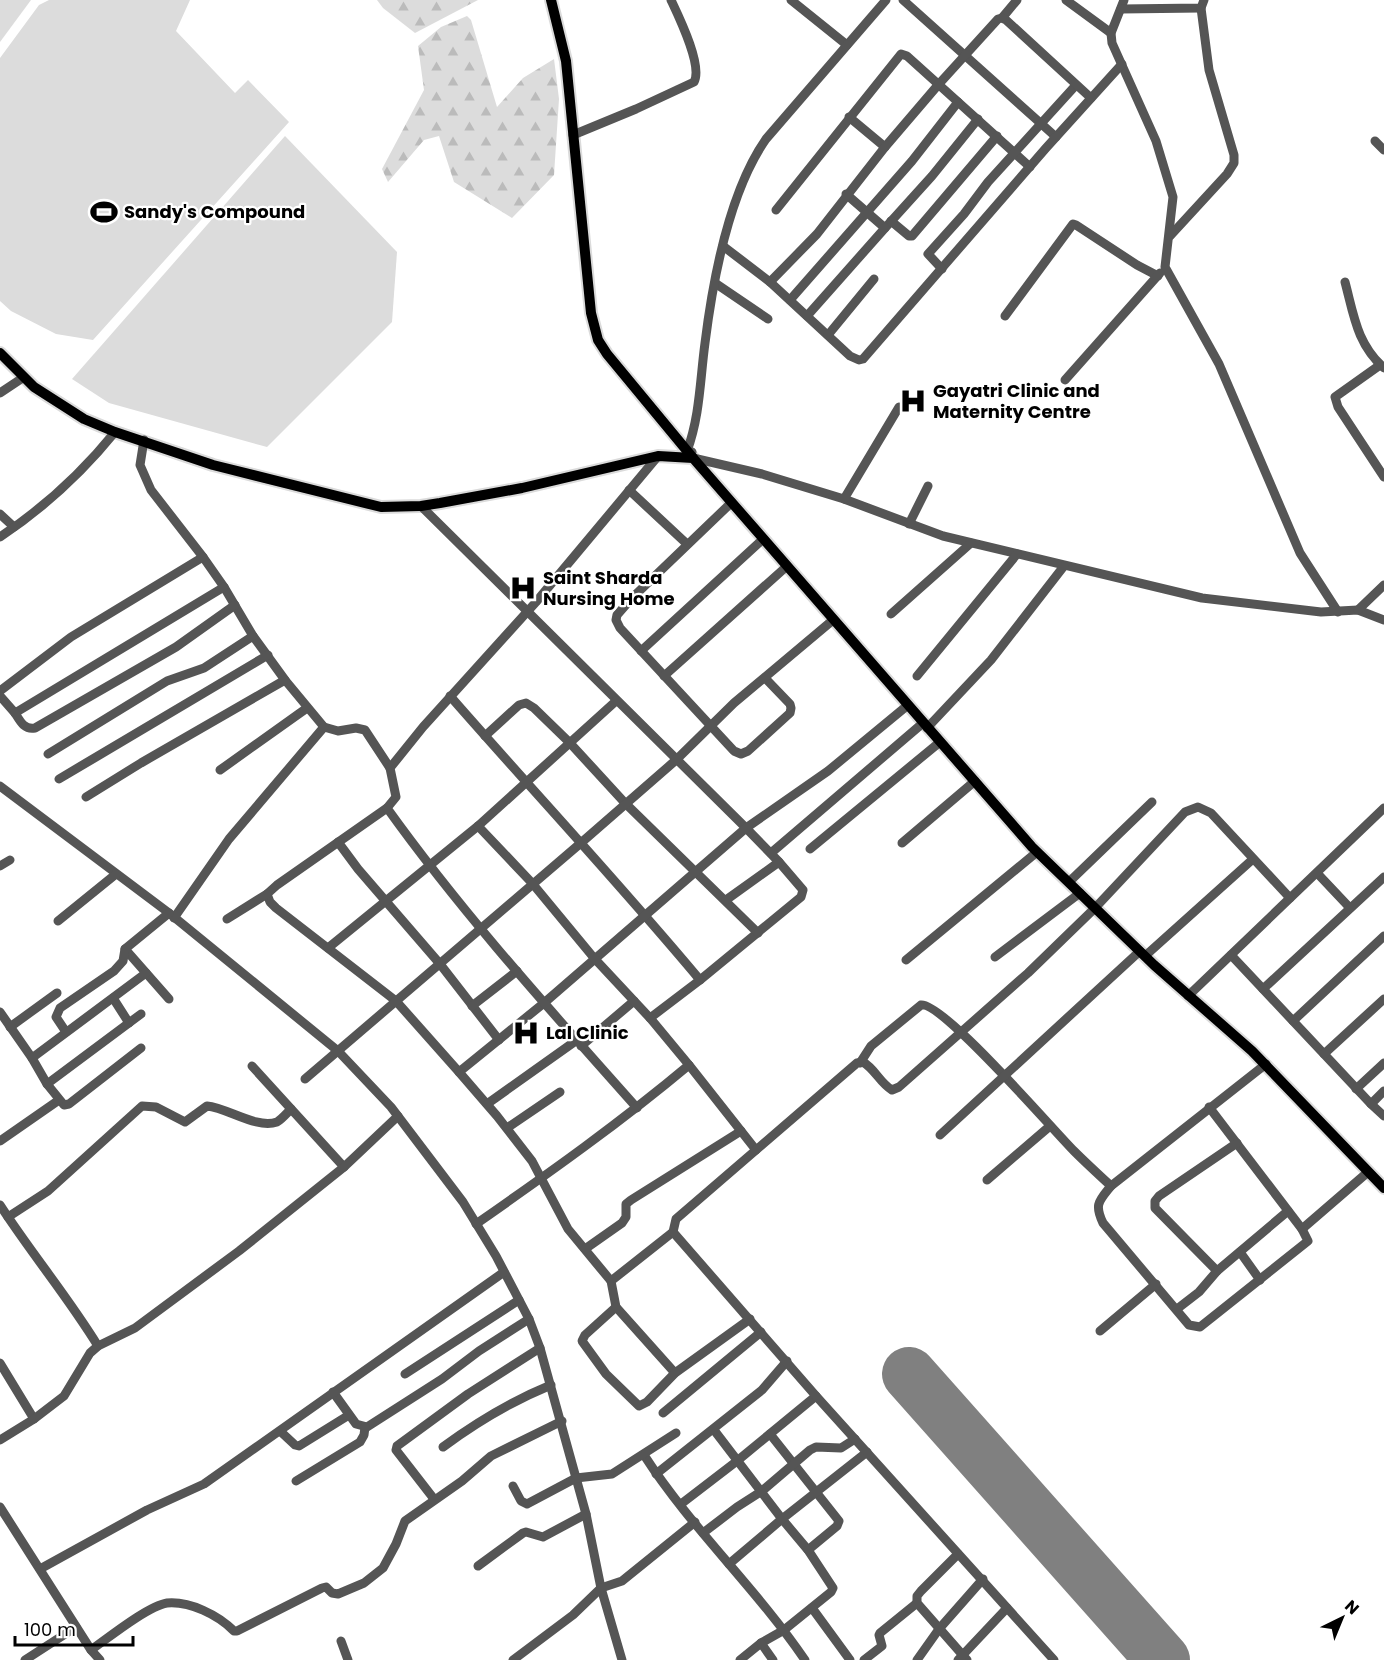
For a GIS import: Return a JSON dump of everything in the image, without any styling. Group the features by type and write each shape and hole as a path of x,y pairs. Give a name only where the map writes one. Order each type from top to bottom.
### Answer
{"main road":[{"path":"551,0 566,61 591,313 598,340 607,354 762,540 1037,852 1188,996 1252,1051 1384,1188"},
{"path":"2,357 34,387 84,419 115,432 213,465 381,507 421,506 512,490 658,456 690,454"}],"street":[{"path":"573,135 694,82 696,72 687,37 671,0"},
{"path":"791,0 847,45"},
{"path":"886,0 756,153 733,207 723,246 705,344 699,410 690,454 698,453 710,462 762,474 844,499 943,536 1064,566 1202,598 1321,612 1358,610 1384,620"},
{"path":"903,0 1056,137"},
{"path":"770,282 816,234 846,194 938,85 1017,0"},
{"path":"1066,0 1112,33"},
{"path":"1065,380 1165,267 1170,236 1173,197 1164,164 1112,43 1112,33 1122,4 1202,4 1209,70 1234,155 1234,163 1227,174 1170,236"},
{"path":"1002,18 1091,98"},
{"path":"776,210 901,54 907,56 1030,167"},
{"path":"723,246 770,282 854,359 863,359 1122,64"},
{"path":"942,269 928,254 964,214 987,182 1076,85"},
{"path":"790,300 912,161 958,102"},
{"path":"849,117 885,147"},
{"path":"807,316 932,176 978,119"},
{"path":"846,194 866,212 912,236 997,136"},
{"path":"1375,141 1384,150"},
{"path":"1005,316 1073,224 1158,276"},
{"path":"1165,267 1219,364 1300,553 1338,612"},
{"path":"828,335 874,279"},
{"path":"1345,282 1359,337 1368,352 1382,367 1335,397 1338,407 1384,477"},
{"path":"715,283 768,319"},
{"path":"0,393 24,377"},
{"path":"844,499 889,420 899,407"},
{"path":"0,537 53,499 115,432"},
{"path":"144,440 140,465 151,490 203,557 285,680 324,727 338,731 356,728 365,730 390,768 396,797 387,808 267,894 227,919"},
{"path":"390,768 450,696 527,612 658,456"},
{"path":"909,524 928,486"},
{"path":"629,490 687,544"},
{"path":"731,503 617,615 616,620 620,628 664,676 734,751 741,754 790,713 790,704 765,678"},
{"path":"421,506 771,853 803,890 801,897 759,933 650,1018"},
{"path":"0,514 14,527"},
{"path":"641,651 762,540"},
{"path":"891,614 971,543"},
{"path":"917,676 1017,554"},
{"path":"0,691 71,637 203,557"},
{"path":"771,853 925,725 990,660 1064,566"},
{"path":"664,676 786,567"},
{"path":"1358,610 1384,585"},
{"path":"15,713 224,587"},
{"path":"0,696 24,726 28,729 35,728 176,647 235,605"},
{"path":"305,1079 582,842 676,760 710,725 833,620"},
{"path":"48,754 167,681 204,668 254,636"},
{"path":"59,779 268,655"},
{"path":"86,797 285,680"},
{"path":"450,696 526,784 582,842 700,980"},
{"path":"328,948 478,826 616,701"},
{"path":"485,736 515,708 526,703 534,708 625,803 759,933"},
{"path":"459,1072 544,1003 746,828 828,771 908,705"},
{"path":"220,770 307,708"},
{"path":"66,1032 56,1017 60,1008 114,971 123,961 125,948 172,916 229,839 324,727"},
{"path":"810,849 940,742"},
{"path":"902,843 975,781"},
{"path":"0,786 172,916 338,1051 398,1116 463,1202 519,1300 540,1348 562,1421 602,1588 622,1660"},
{"path":"1069,882 1152,802"},
{"path":"860,1063 863,1062 869,1066 885,1086 892,1090 899,1087 1028,973 1095,908 1185,812 1198,807 1211,813 1290,898"},
{"path":"387,808 429,866 516,971 637,1108"},
{"path":"1188,996 1384,808"},
{"path":"478,826 532,883 594,958 650,1018 756,1150"},
{"path":"338,842 358,869 440,964 499,1040"},
{"path":"906,960 1037,852"},
{"path":"940,1135 1142,953 1253,859"},
{"path":"0,867 10,860"},
{"path":"726,900 779,862"},
{"path":"1317,873 1350,908"},
{"path":"58,921 116,874"},
{"path":"1263,989 1384,877"},
{"path":"995,957 1080,893"},
{"path":"267,894 270,902 276,908 396,1001 487,1104 542,1178 568,1229 611,1281 616,1307 675,1373"},
{"path":"1293,1021 1384,936"},
{"path":"125,948 168,999"},
{"path":"1231,955 1384,1116"},
{"path":"472,1006 516,971"},
{"path":"32,1058 146,973"},
{"path":"10,1027 57,993"},
{"path":"113,998 129,1023"},
{"path":"1324,1054 1384,999"},
{"path":"487,1104 579,1043 634,1001"},
{"path":"611,1281 673,1232 676,1219 860,1063 871,1046 924,1004 939,1013 962,1033 1050,1126 1111,1186"},
{"path":"0,1012 32,1058 46,1084 64,1105 69,1104 141,1048"},
{"path":"46,1084 141,1014"},
{"path":"1356,1089 1384,1063"},
{"path":"476,1224 637,1108 689,1065"},
{"path":"1209,1107 1302,1229 1308,1241 1200,1327 1194,1328 1189,1325 1103,1223 1097,1210 1099,1201 1111,1186 1209,1107 1266,1065"},
{"path":"252,1066 344,1167"},
{"path":"1371,1104 1384,1091"},
{"path":"507,1128 560,1092"},
{"path":"0,1141 59,1100"},
{"path":"8,1217 48,1191 142,1106 156,1107 185,1122 207,1106 245,1119 266,1123 277,1122 291,1109"},
{"path":"0,1440 34,1419 64,1396 90,1353 135,1328 239,1251 344,1167 398,1116"},
{"path":"987,1180 1050,1126"},
{"path":"585,1249 622,1223 626,1217 626,1204 631,1200 741,1131"},
{"path":"1217,1271 1155,1208 1155,1201 1237,1143"},
{"path":"1302,1229 1368,1172"},
{"path":"0,1205 98,1347"},
{"path":"1177,1309 1199,1292 1217,1271 1288,1211"},
{"path":"673,1232 816,1396 1054,1660"},
{"path":"1240,1252 1260,1280"},
{"path":"39,1569 147,1510 204,1484 504,1272"},
{"path":"1100,1331 1156,1284"},
{"path":"405,1374 519,1300"},
{"path":"616,1307 582,1339 606,1374 636,1405 640,1406 675,1373 750,1319"},
{"path":"365,1427 442,1379 479,1351 529,1319"},
{"path":"663,1413 761,1332"},
{"path":"434,1499 396,1450 397,1446 468,1394 540,1348"},
{"path":"656,1474 762,1390 787,1361"},
{"path":"0,1363 34,1419"},
{"path":"443,1447 496,1412 551,1385"},
{"path":"333,1392 356,1424 365,1427"},
{"path":"681,1504 816,1396"},
{"path":"280,1431 292,1443 299,1446 349,1415"},
{"path":"92,1650 138,1618 167,1603 178,1604 220,1617 234,1631 237,1631 322,1588 326,1587 332,1593 338,1594 364,1583 383,1568 396,1544 402,1525 434,1499 462,1481 491,1456 562,1421"},
{"path":"296,1481 360,1442 365,1427"},
{"path":"714,1430 808,1550 833,1588 784,1630 761,1643 751,1657 740,1660"},
{"path":"513,1486 525,1504 576,1478 612,1474 676,1432"},
{"path":"770,1434 839,1523 808,1550"},
{"path":"703,1533 762,1491 816,1447 841,1448 855,1439"},
{"path":"729,1564 867,1452"},
{"path":"644,1455 656,1474 784,1630 805,1660"},
{"path":"0,1507 76,1627 100,1660"},
{"path":"478,1566 523,1533 543,1537 586,1514"},
{"path":"513,1660 573,1615 602,1588 622,1581 695,1522"},
{"path":"958,1554 917,1596 917,1603 963,1658 1007,1608"},
{"path":"917,1660 939,1629 983,1579"},
{"path":"864,1660 882,1646 880,1633 917,1603"},
{"path":"812,1608 850,1660"},
{"path":"25,1660 76,1627"},
{"path":"341,1641 348,1660"},
{"path":"761,1643 773,1660"}],"green space":[{"path":"0,0 31,0 0,42"},
{"name":"Sandy's Compound","path":"49,0 190,0 176,31 235,93 248,80 289,122 93,340 56,334 11,311 0,301 0,58 39,5"},
{"path":"377,0 478,0 415,33 383,8"},
{"path":"467,16 471,20 497,107 523,78 554,59 559,99 554,175 512,218 454,182 439,136 424,140 388,182 382,169 424,90 418,46 441,27"},
{"path":"285,136 397,252 392,322 267,447 109,403 72,379"}],"runway":[{"path":"909,1374 1163,1660"}],"place":[{"name":"Sandy's Compound","path":"104,212"},
{"name":"Gayatri Clinic and Maternity Centre","path":"913,401"},
{"name":"Saint Sharda Nursing Home","path":"523,588"},
{"name":"Lal Clinic","path":"526,1033"}]}
